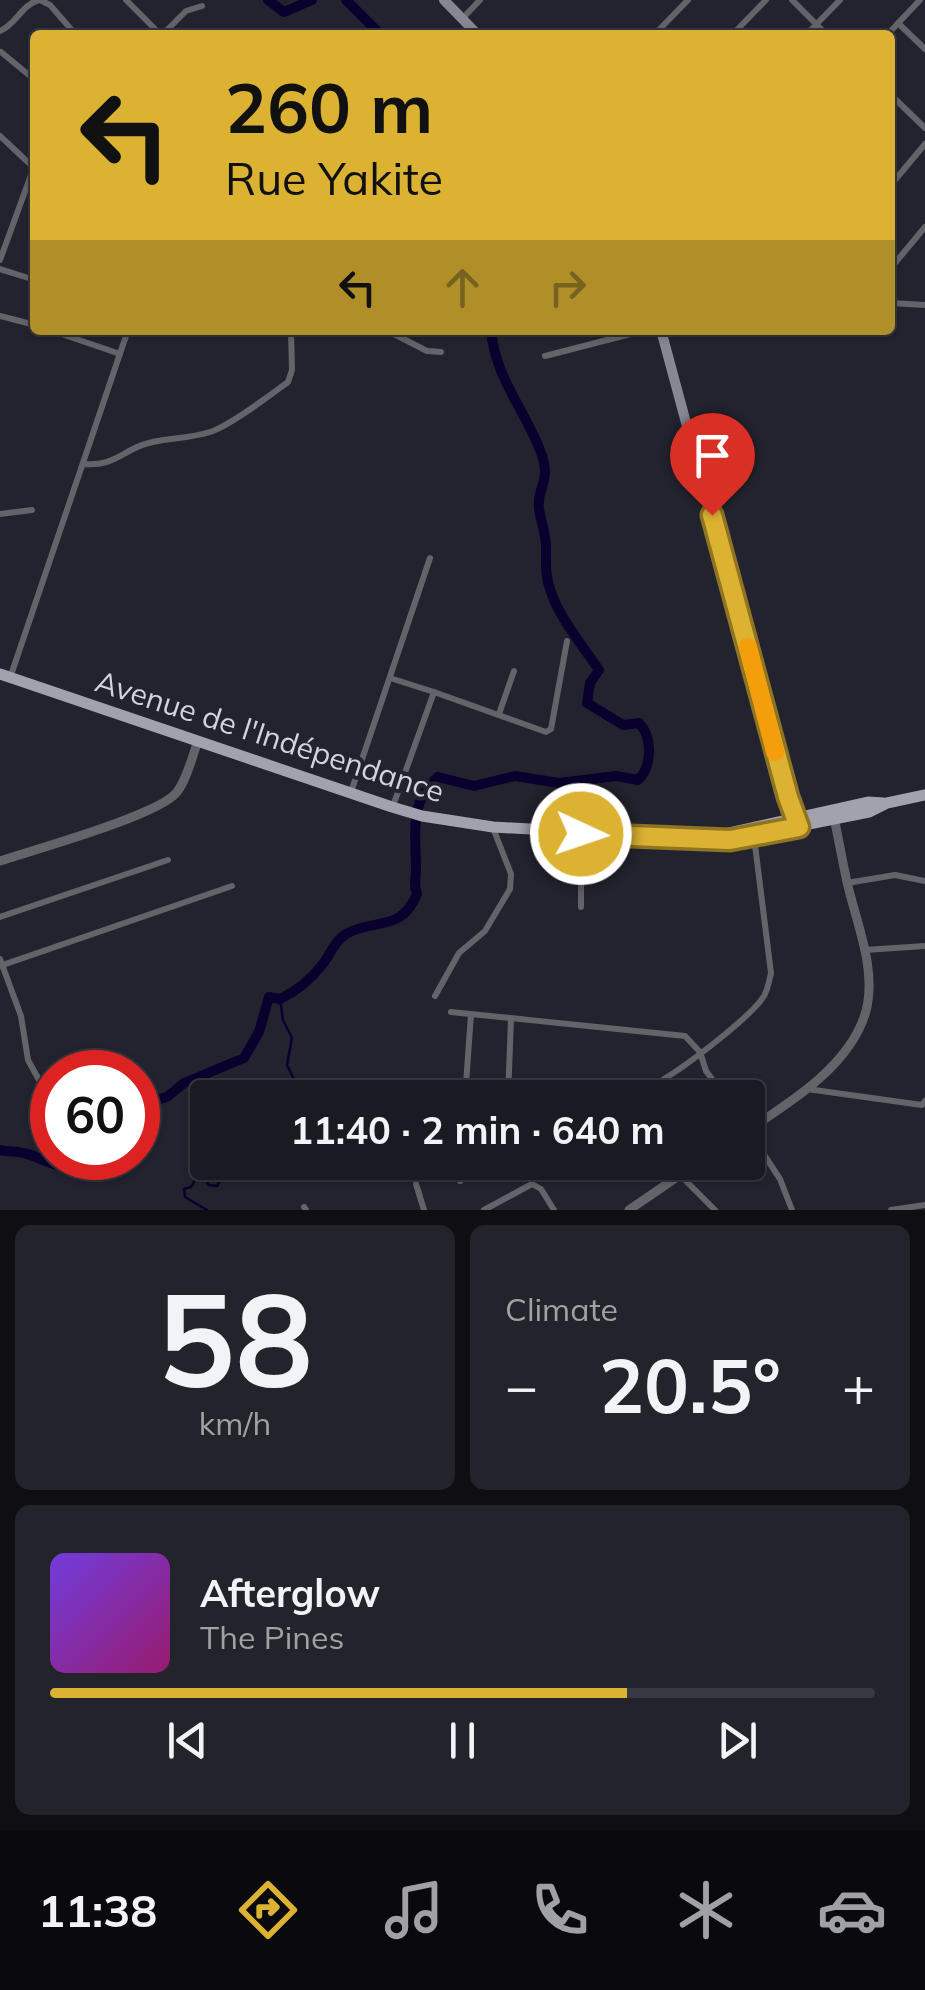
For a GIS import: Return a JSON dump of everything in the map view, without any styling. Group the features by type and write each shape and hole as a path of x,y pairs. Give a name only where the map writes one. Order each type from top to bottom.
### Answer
{"main road":[{"path":"444,0 473,30"},
{"path":"662,335 788,797 792,824"},
{"name":"Avenue de l'Indépendance","path":"5,676 417,814 492,827 708,838 754,837 792,824"},
{"name":"Avenue de l'Indépendance","path":"708,838 834,815 868,802 887,803 925,795"}],"street":[{"path":"0,31 28,4 39,0 50,5 72,30"},
{"path":"126,0 156,30"},
{"path":"462,18 480,0"},
{"path":"659,30 688,0"},
{"path":"737,30 766,0"},
{"path":"792,0 820,30"},
{"path":"810,30 840,0"},
{"path":"892,30 920,0"},
{"path":"166,30 186,11 202,6"},
{"path":"898,23 925,49"},
{"path":"1,52 30,76"},
{"path":"895,99 925,128"},
{"path":"0,136 30,163"},
{"path":"895,180 925,144"},
{"path":"0,260 30,178"},
{"path":"895,263 925,228"},
{"path":"0,269 30,278"},
{"path":"895,303 925,304"},
{"path":"0,316 30,324"},
{"path":"65,335 120,354"},
{"path":"5,676 126,335"},
{"path":"83,464 100,466 114,462 134,448 224,426 288,382 292,370 291,335"},
{"path":"396,335 427,351 441,352"},
{"path":"544,356 626,335"},
{"path":"0,514 32,510"},
{"path":"351,793 430,558"},
{"path":"390,678 546,732 551,729 567,641"},
{"path":"499,714 514,671"},
{"path":"392,807 434,692"},
{"path":"0,861 168,801 179,790 198,741"},
{"path":"765,1118 806,1088 841,1055 861,1025 869,987 834,815"},
{"path":"435,996 459,953 485,931 510,890 511,874 492,827"},
{"path":"581,834 581,907"},
{"path":"664,1079 753,1009 768,985 771,972 754,837"},
{"path":"0,917 168,860"},
{"path":"847,882 895,875 925,881"},
{"path":"30,1064 20,1016 1,964 232,886"},
{"path":"864,950 925,946"},
{"path":"451,1012 686,1036 700,1052 713,1080"},
{"path":"466,1080 471,1014"},
{"path":"509,1080 511,1018"},
{"path":"806,1088 922,1105 925,1101"},
{"path":"765,1156 780,1179 792,1210"},
{"path":"629,1210 673,1180"},
{"path":"685,1180 715,1210"},
{"path":"416,1184 424,1210"},
{"path":"484,1210 532,1184 541,1189 554,1210"},
{"path":"891,1210 925,1205"}],"waterway":[{"path":"268,0 284,12 312,0"},
{"path":"346,0 376,30"},
{"path":"160,1099 184,1083 244,1058 259,1032 269,997 280,999 303,984 346,934 395,920 410,906 417,894 418,808 438,777 474,786 515,776 559,783 616,776 638,780 646,768 649,744 639,723 623,725 587,703 590,683 599,670 566,622 549,586 539,509 544,461 504,378 492,335"},
{"path":"280,999 283,1020 292,1038 287,1065 293,1080"},
{"path":"0,1150 30,1155"},
{"path":"195,1180 184,1189 185,1197 207,1210"},
{"path":"206,1180 217,1186 221,1180"}],"slow traffic":[{"path":"748,647 775,752"}],"route":[{"path":"581,834 730,840 799,827 712,515"}]}
